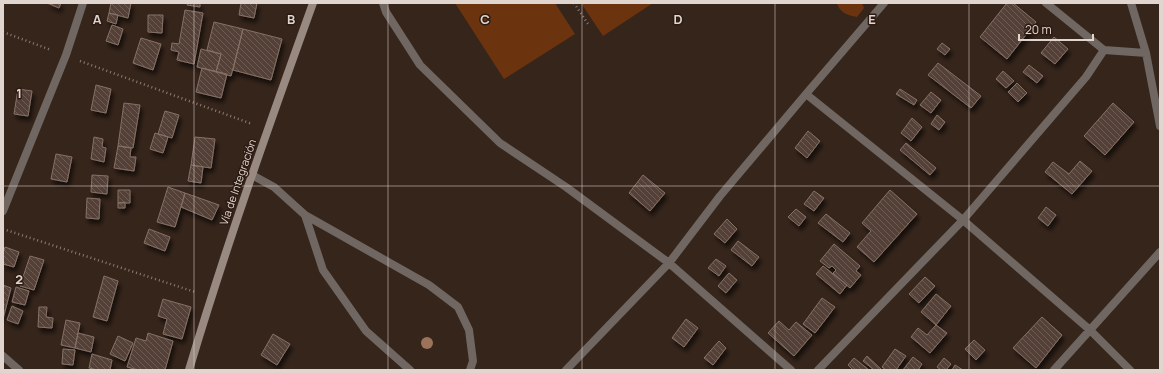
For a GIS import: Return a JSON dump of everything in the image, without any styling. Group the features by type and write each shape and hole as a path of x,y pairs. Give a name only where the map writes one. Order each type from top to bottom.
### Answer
{"main road":[{"name":"Vía de Integración","path":"189,370 211,297 252,175 313,3"}],"street":[{"path":"3,211 66,55 83,3"},
{"path":"383,3 386,12 420,65 500,143 566,187 669,263 791,370"},
{"path":"566,370 669,263 720,196 884,3"},
{"path":"1046,3 1104,50 1146,53"},
{"path":"1131,3 1146,53 1160,126"},
{"path":"818,370 964,220 1086,77 1104,50"},
{"path":"806,94 964,220 1090,330 1130,370"},
{"path":"252,175 274,187 305,215 429,285 458,307 468,330 473,361 470,370"},
{"path":"305,215 323,270 366,331 410,370"},
{"path":"1054,370 1160,252"},
{"path":"3,356 19,370"}],"path":[{"path":"574,3 588,24"},
{"path":"3,32 268,130"},
{"path":"3,229 211,297"}],"shaded area":[{"path":"455,3 555,3 575,34 504,79"},
{"path":"581,3 653,3 603,36"},
{"path":"837,3 862,3 864,8 857,17 844,13"}],"building":[{"path":"47,3 61,3 59,8"},
{"path":"111,3 131,3 128,18 109,13"},
{"path":"188,3 200,3 200,7 187,5"},
{"path":"241,3 257,3 254,18 239,15"},
{"path":"1007,3 1013,3 1036,22 1007,59 980,37"},
{"path":"185,10 203,13 194,64 177,60 179,52 171,50 172,43 179,44"},
{"path":"109,13 118,15 116,24 107,21"},
{"path":"148,15 163,15 162,33 148,32"},
{"path":"214,22 243,29 231,76 216,72 221,54 207,50"},
{"path":"112,25 123,29 118,45 106,41"},
{"path":"243,29 282,39 271,80 233,70"},
{"path":"1054,37 1068,49 1055,64 1041,53"},
{"path":"141,38 161,44 153,70 133,63"},
{"path":"942,43 950,49 945,55 937,49"},
{"path":"201,49 221,54 216,72 197,67"},
{"path":"938,63 981,96 971,108 928,75"},
{"path":"1029,65 1043,76 1037,83 1023,72"},
{"path":"202,68 227,74 221,98 196,92"},
{"path":"1003,71 1014,81 1006,88 996,79"},
{"path":"1017,83 1027,93 1018,102 1008,92"},
{"path":"96,85 111,89 106,113 91,110"},
{"path":"18,89 32,91 28,116 14,114"},
{"path":"900,89 917,100 914,105 896,94"},
{"path":"931,92 941,100 931,113 920,105"},
{"path":"124,103 140,105 133,148 118,146"},
{"path":"1113,103 1134,122 1105,155 1084,136"},
{"path":"165,111 179,115 172,138 158,134"},
{"path":"937,115 945,122 939,130 931,124"},
{"path":"912,118 922,127 911,141 901,133"},
{"path":"808,131 820,141 807,158 795,148"},
{"path":"155,133 168,137 163,153 150,149"},
{"path":"94,137 103,139 102,147 106,148 104,162 91,159"},
{"path":"195,137 215,139 211,168 191,165"},
{"path":"906,143 936,168 930,175 900,150"},
{"path":"118,146 131,148 130,157 136,157 134,171 114,168"},
{"path":"56,154 72,157 67,182 51,179"},
{"path":"1080,161 1092,171 1072,194 1045,172 1053,162 1069,174"},
{"path":"191,165 203,167 201,183 188,181"},
{"path":"92,175 108,176 107,194 91,192"},
{"path":"643,175 665,193 650,211 629,193"},
{"path":"168,187 185,193 175,227 157,222"},
{"path":"118,190 130,190 130,203 118,203"},
{"path":"890,190 917,214 874,262 857,247 871,231 862,223"},
{"path":"814,191 824,198 814,211 804,204"},
{"path":"185,193 219,205 212,220 181,207"},
{"path":"87,198 100,199 99,219 86,218"},
{"path":"125,202 125,208 118,208 118,203"},
{"path":"1046,207 1056,215 1048,226 1038,218"},
{"path":"796,209 806,217 799,226 788,217"},
{"path":"826,214 850,233 843,242 818,223"},
{"path":"727,219 737,229 725,243 714,234"},
{"path":"149,229 170,237 165,251 144,243"},
{"path":"738,241 759,257 752,266 731,250"},
{"path":"834,244 860,266 856,271 861,275 850,288 833,273 836,270 832,266 829,268 820,261"},
{"path":"5,247 19,252 14,267 3,264 3,253"},
{"path":"30,256 44,260 34,290 20,286"},
{"path":"716,259 726,266 719,276 708,268"},
{"path":"823,266 847,285 840,294 816,274"},
{"path":"729,273 737,280 726,293 718,286"},
{"path":"104,276 118,281 107,321 93,317"},
{"path":"925,277 935,286 919,303 909,294"},
{"path":"3,285 11,288 3,319"},
{"path":"16,287 29,291 25,305 12,302"},
{"path":"936,294 951,306 936,325 921,312"},
{"path":"822,298 835,307 815,333 803,324"},
{"path":"163,299 191,307 182,339 163,334 167,319 158,316"},
{"path":"12,306 23,311 18,324 7,320"},
{"path":"39,307 47,307 46,317 53,318 52,328 38,327"},
{"path":"1042,317 1062,335 1036,368 1013,348"},
{"path":"686,319 698,328 684,347 672,338"},
{"path":"66,320 80,323 75,348 61,345"},
{"path":"779,321 789,330 796,322 812,335 794,356 768,333"},
{"path":"936,325 947,333 930,353 911,337 918,328 927,335"},
{"path":"78,333 94,337 91,352 75,348"},
{"path":"148,333 173,341 165,370 138,370 127,367 136,338 146,341"},
{"path":"273,334 290,344 277,365 261,355"},
{"path":"118,336 133,343 125,361 110,354"},
{"path":"974,340 985,350 976,360 965,349"},
{"path":"719,341 726,348 713,365 704,358"},
{"path":"63,349 75,350 73,365 62,364"},
{"path":"895,349 906,356 896,370 886,370 882,367"},
{"path":"92,354 112,360 110,370 97,370 89,368"},
{"path":"867,356 882,370 874,370 863,361"},
{"path":"913,357 922,364 918,370 903,370"},
{"path":"854,358 869,370 853,370 848,365"},
{"path":"944,358 951,364 946,370 941,370 937,367"},
{"path":"955,365 963,370 952,370"}]}
